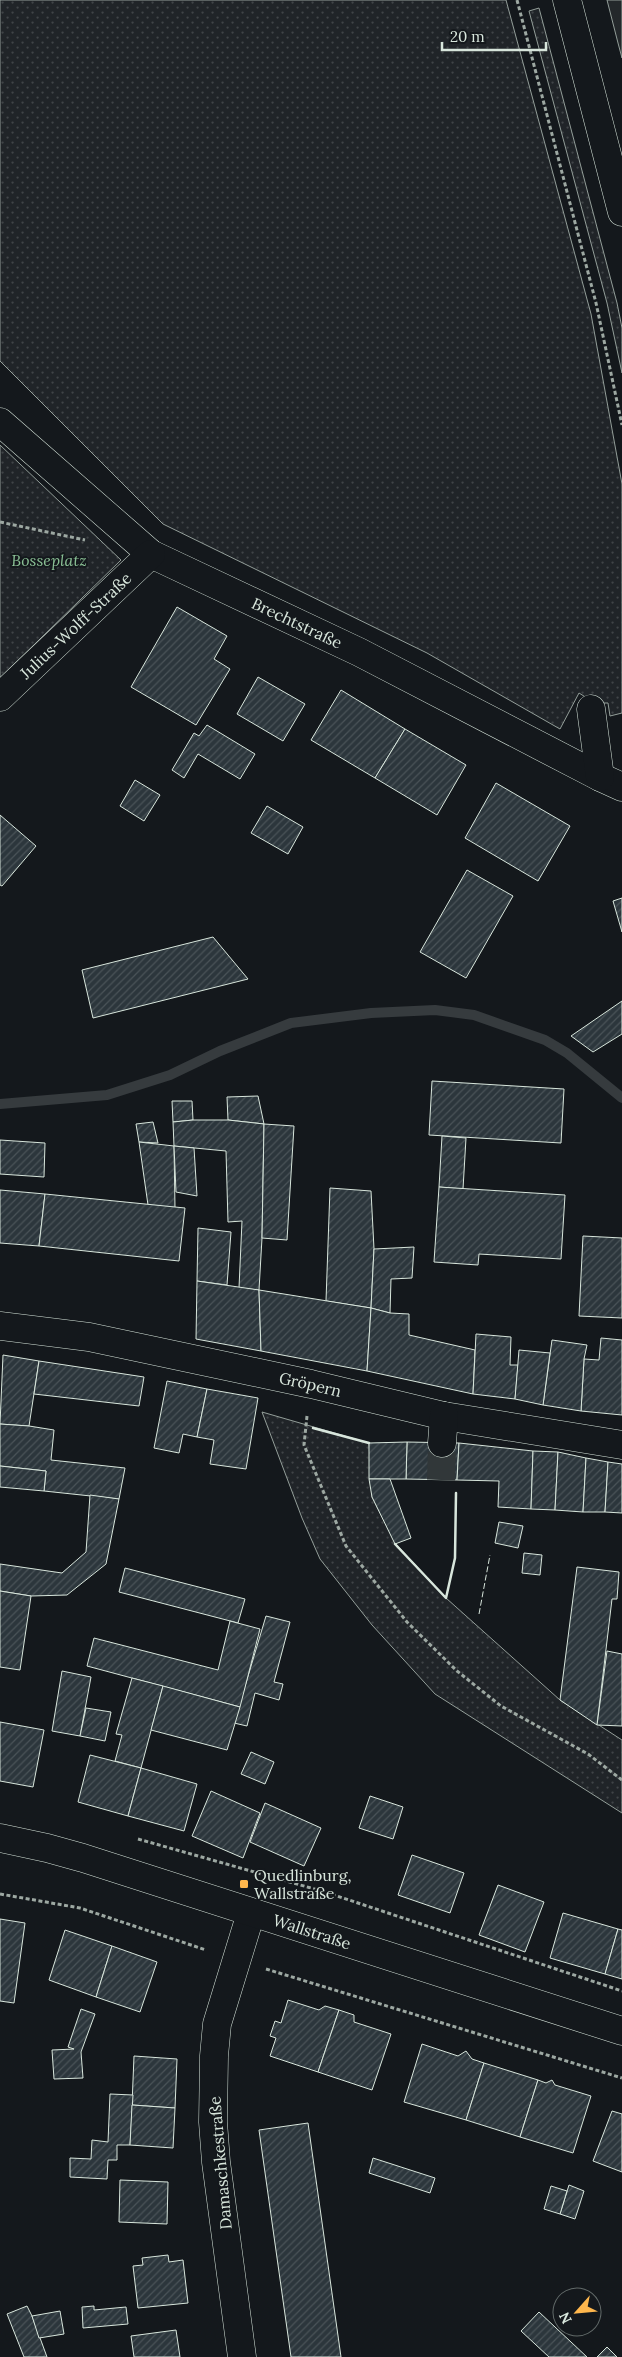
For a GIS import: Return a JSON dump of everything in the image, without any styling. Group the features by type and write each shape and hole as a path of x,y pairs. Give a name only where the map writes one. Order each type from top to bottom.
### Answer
{"street":[{"path":"567,0 622,212"},
{"name":"Brechtstraße","path":"0,422 151,554 359,652 611,782"},
{"name":"Julius-Wolff-Straße","path":"0,697 151,554"},
{"path":"591,709 611,782"},
{"name":"Gröpern","path":"0,1326 89,1337 311,1384 444,1416 622,1445"},
{"path":"442,1443 444,1416"},
{"name":"Wallstraße","path":"0,1838 83,1858 622,2031"},
{"name":"Damaschkestraße","path":"242,2357 216,2162 213,2103 217,2024 251,1913"}],"path":[{"path":"517,0 596,303 622,425"},
{"path":"0,522 94,542"},
{"path":"311,1384 304,1445 346,1546 407,1622 458,1671 501,1706 588,1754 622,1780"},
{"path":"136,1839 325,1892 622,1990"},
{"path":"0,1894 80,1908 237,1960 622,2078"}],"green space":[{"path":"0,0 506,0 591,314 622,484 622,713 610,716 608,703 595,703 579,693 560,729 427,653 163,524 0,361"},
{"path":"539,8 617,303 622,328 622,373 607,303 529,11"},
{"name":"Bosseplatz","path":"0,445 121,560 0,678"},
{"path":"262,1412 369,1443 372,1497 396,1544 446,1598 560,1700 622,1740 622,1813 435,1694 372,1625 320,1559 302,1518"}],"shaded area":[{"path":"607,0 622,0 622,58 618,43"}],"building":[{"path":"177,607 227,636 214,659 230,669 196,725 131,687"},
{"path":"258,677 305,704 283,741 237,714"},
{"path":"341,690 405,729 375,778 311,740"},
{"path":"207,725 255,754 240,779 198,754 184,778 172,770 194,733 199,736"},
{"path":"405,729 466,765 437,815 375,778"},
{"path":"135,780 160,795 144,821 120,806"},
{"path":"496,783 570,826 538,881 465,838"},
{"path":"267,806 303,827 288,854 251,833"},
{"path":"0,815 36,846 2,886 0,885"},
{"path":"467,870 513,896 466,978 420,952"},
{"path":"622,898 622,932 613,901"},
{"path":"213,937 248,979 93,1018 82,970"},
{"path":"622,1001 622,1034 593,1052 571,1036"},
{"path":"432,1081 564,1089 561,1143 429,1135"},
{"path":"258,1096 264,1124 228,1120 227,1097"},
{"path":"172,1101 192,1101 193,1120 173,1122"},
{"path":"228,1120 264,1124 259,1290 239,1288 242,1221 228,1222 226,1151 174,1146 173,1122"},
{"path":"153,1122 158,1143 139,1142 136,1124"},
{"path":"264,1124 294,1126 287,1240 262,1238"},
{"path":"442,1136 466,1138 463,1189 439,1187"},
{"path":"0,1140 45,1143 44,1177 0,1174"},
{"path":"139,1142 174,1146 175,1208 148,1205"},
{"path":"174,1146 194,1148 197,1196 176,1192"},
{"path":"439,1187 565,1195 561,1259 479,1254 478,1265 434,1262"},
{"path":"330,1188 371,1191 374,1249 371,1308 326,1301"},
{"path":"0,1190 45,1194 39,1246 0,1243"},
{"path":"45,1194 185,1208 179,1261 39,1246"},
{"path":"198,1228 231,1232 227,1285 197,1281"},
{"path":"583,1236 622,1238 622,1318 579,1316"},
{"path":"414,1247 412,1278 391,1279 390,1313 371,1308 374,1249"},
{"path":"197,1281 259,1290 261,1351 196,1339"},
{"path":"259,1290 371,1308 367,1371 261,1351"},
{"path":"371,1308 390,1313 409,1314 409,1335 475,1350 473,1394 367,1371"},
{"path":"476,1334 511,1337 510,1365 518,1365 515,1399 473,1394"},
{"path":"601,1338 622,1340 622,1415 581,1411 584,1359 599,1360"},
{"path":"552,1340 587,1345 584,1359 581,1411 543,1405"},
{"path":"519,1350 550,1353 543,1405 515,1399"},
{"path":"3,1355 39,1361 29,1426 0,1424"},
{"path":"39,1361 144,1377 139,1406 34,1394"},
{"path":"167,1381 207,1389 197,1437 183,1434 179,1453 154,1448"},
{"path":"207,1389 258,1398 246,1469 210,1464 214,1440 197,1437"},
{"path":"0,1424 54,1430 51,1460 125,1468 119,1499 44,1491 46,1471 0,1466"},
{"path":"407,1442 459,1443 457,1480 406,1479"},
{"path":"407,1442 406,1479 369,1479 369,1443"},
{"path":"459,1443 533,1451 531,1509 498,1507 499,1481 457,1480"},
{"path":"533,1451 558,1452 555,1510 531,1509"},
{"path":"558,1452 586,1458 583,1512 555,1510"},
{"path":"586,1458 608,1462 605,1512 583,1512"},
{"path":"608,1462 622,1464 622,1513 605,1512"},
{"path":"0,1466 46,1471 44,1491 0,1487"},
{"path":"369,1479 390,1479 411,1538 395,1544 372,1497"},
{"path":"90,1495 119,1499 106,1564 67,1595 31,1596 0,1591 0,1564 62,1573 86,1552"},
{"path":"499,1522 523,1526 518,1548 495,1543"},
{"path":"524,1553 542,1555 540,1575 522,1573"},
{"path":"577,1567 619,1572 617,1599 612,1599 597,1725 560,1700"},
{"path":"125,1568 245,1599 238,1623 119,1592"},
{"path":"0,1591 31,1596 20,1670 0,1667"},
{"path":"266,1616 290,1622 274,1682 283,1684 279,1700 255,1693 247,1726 234,1723"},
{"path":"230,1621 260,1629 240,1707 87,1666 94,1638 218,1670"},
{"path":"607,1651 622,1654 622,1726 597,1725"},
{"path":"62,1671 91,1677 80,1736 52,1731"},
{"path":"132,1678 163,1686 141,1768 115,1761 122,1735 116,1734"},
{"path":"163,1686 240,1707 227,1750 151,1730"},
{"path":"86,1708 111,1712 105,1741 80,1736"},
{"path":"0,1722 44,1730 33,1787 0,1781"},
{"path":"251,1752 274,1762 265,1784 241,1774"},
{"path":"90,1755 141,1768 128,1816 78,1802"},
{"path":"141,1768 197,1784 184,1831 128,1816"},
{"path":"211,1791 260,1813 243,1858 192,1836"},
{"path":"370,1796 403,1807 393,1839 359,1828"},
{"path":"265,1803 321,1828 304,1866 250,1842"},
{"path":"412,1855 464,1873 450,1913 398,1895"},
{"path":"498,1885 544,1902 525,1952 479,1935"},
{"path":"563,1913 618,1929 605,1974 550,1958"},
{"path":"0,1919 25,1923 14,2003 0,2001"},
{"path":"618,1929 622,1930 622,1979 605,1974"},
{"path":"65,1930 112,1946 96,1997 49,1980"},
{"path":"112,1946 157,1962 140,2012 96,1997"},
{"path":"288,2000 319,2010 325,2006 339,2010 318,2072 270,2056 276,2038 270,2036 275,2021 281,2023"},
{"path":"81,2009 95,2014 81,2052 83,2078 54,2079 52,2050 74,2049 68,2047"},
{"path":"339,2010 354,2015 354,2022 391,2034 372,2090 318,2072"},
{"path":"422,2044 458,2056 466,2051 472,2059 484,2063 466,2120 404,2102"},
{"path":"134,2056 177,2059 175,2108 132,2105"},
{"path":"484,2063 538,2080 520,2137 466,2120"},
{"path":"538,2080 546,2083 552,2080 555,2085 591,2096 573,2153 520,2137"},
{"path":"110,2094 133,2095 130,2145 117,2145 117,2160 108,2160 107,2179 70,2177 70,2158 91,2159 92,2140 108,2142"},
{"path":"132,2105 175,2108 173,2148 130,2145"},
{"path":"612,2111 622,2114 622,2172 593,2161"},
{"path":"308,2123 341,2357 291,2357 259,2130"},
{"path":"373,2158 435,2178 430,2193 369,2173"},
{"path":"120,2180 168,2182 167,2224 119,2222"},
{"path":"569,2185 584,2191 575,2219 560,2214"},
{"path":"551,2186 567,2191 560,2214 544,2209"},
{"path":"168,2255 169,2262 183,2260 188,2303 138,2308 133,2266 143,2265 142,2258"},
{"path":"27,2306 47,2357 24,2357 7,2314"},
{"path":"94,2306 94,2310 126,2307 128,2324 83,2328 82,2307"},
{"path":"60,2311 64,2334 39,2338 32,2316"},
{"path":"539,2312 552,2324 552,2337 566,2337 587,2357 549,2357 521,2331"},
{"path":"176,2330 180,2357 134,2357 131,2336"},
{"path":"607,2347 617,2357 597,2357"}],"waterway":[{"path":"0,1104 107,1095 170,1075 220,1051 291,1023 371,1013 435,1010 474,1015 545,1040 567,1053 622,1098"}],"tunnel":[{"path":"441,1480 442,1443"}],"fence":[{"path":"479,1614 490,1555"}],"wall":[{"path":"313,1428 369,1443"},
{"path":"395,1544 446,1598 455,1558 456,1493"}],"place":[{"name":"Quedlinburg, Wallstraße","path":"244,1884"}]}
